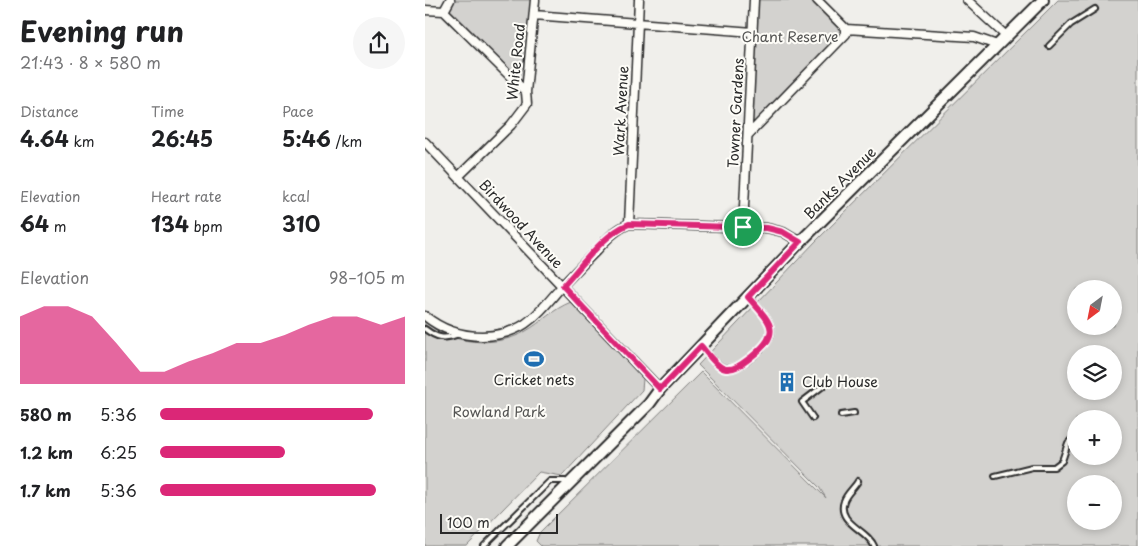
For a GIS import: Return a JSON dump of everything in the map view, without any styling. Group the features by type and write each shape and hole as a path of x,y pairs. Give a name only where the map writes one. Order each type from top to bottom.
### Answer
{"street":[{"path":"444,11 450,0"},
{"name":"White Road","path":"459,176 521,113 527,104 526,92 535,0"},
{"name":"Wark Avenue","path":"629,224 639,0"},
{"name":"Towner Gardens","path":"743,227 755,0"},
{"path":"817,0 846,29 974,37 997,46"},
{"path":"967,0 1006,36"},
{"name":"Banks Avenue","path":"507,546 649,404 660,389 800,242 1043,0"},
{"path":"425,10 444,11 526,92"},
{"path":"534,14 753,32"},
{"path":"748,135 846,34 846,29"},
{"name":"Birdwood Avenue","path":"425,142 660,389"},
{"path":"425,316 449,330 461,333 488,336 516,330 542,312 563,286 605,241 617,230 629,224 775,229 800,242"},
{"name":"Banks Avenue","path":"501,546 646,399 660,389"}],"lane":[{"path":"1049,46 1071,24 1095,9"},
{"path":"701,346 721,367 727,370 738,367 769,342 771,330 767,319 748,297"},
{"path":"425,329 438,338 449,338 461,333"},
{"path":"813,418 803,401 823,386"},
{"path":"841,415 854,413"},
{"path":"995,476 1032,467 1054,467 1062,461 1067,446"},
{"path":"484,546 550,481 565,481"},
{"path":"858,481 843,502 844,510 849,523 871,541 874,546"}],"green space":[{"path":"450,0 535,0 526,92 444,11"},
{"name":"Chant Reserve","path":"754,0 817,0 846,29 748,135"},
{"path":"1058,0 1138,0 1138,546 541,546 536,541 540,532 701,372 826,498 819,487 698,365 815,242"},
{"name":"Rowland Park","path":"571,302 643,379 642,390 562,476 539,472 467,546 425,546 425,321 447,335 460,339 488,342 502,340 526,331"}],"place":[{"name":"Cricket nets","path":"534,359"},
{"name":"Club House","path":"787,382"}],"route":[{"path":"629,224 743,227 775,229 800,242 748,297 767,319 771,330 769,342 738,367 727,370 721,367 701,346 660,389 563,286 605,241 617,230 629,224"}]}
